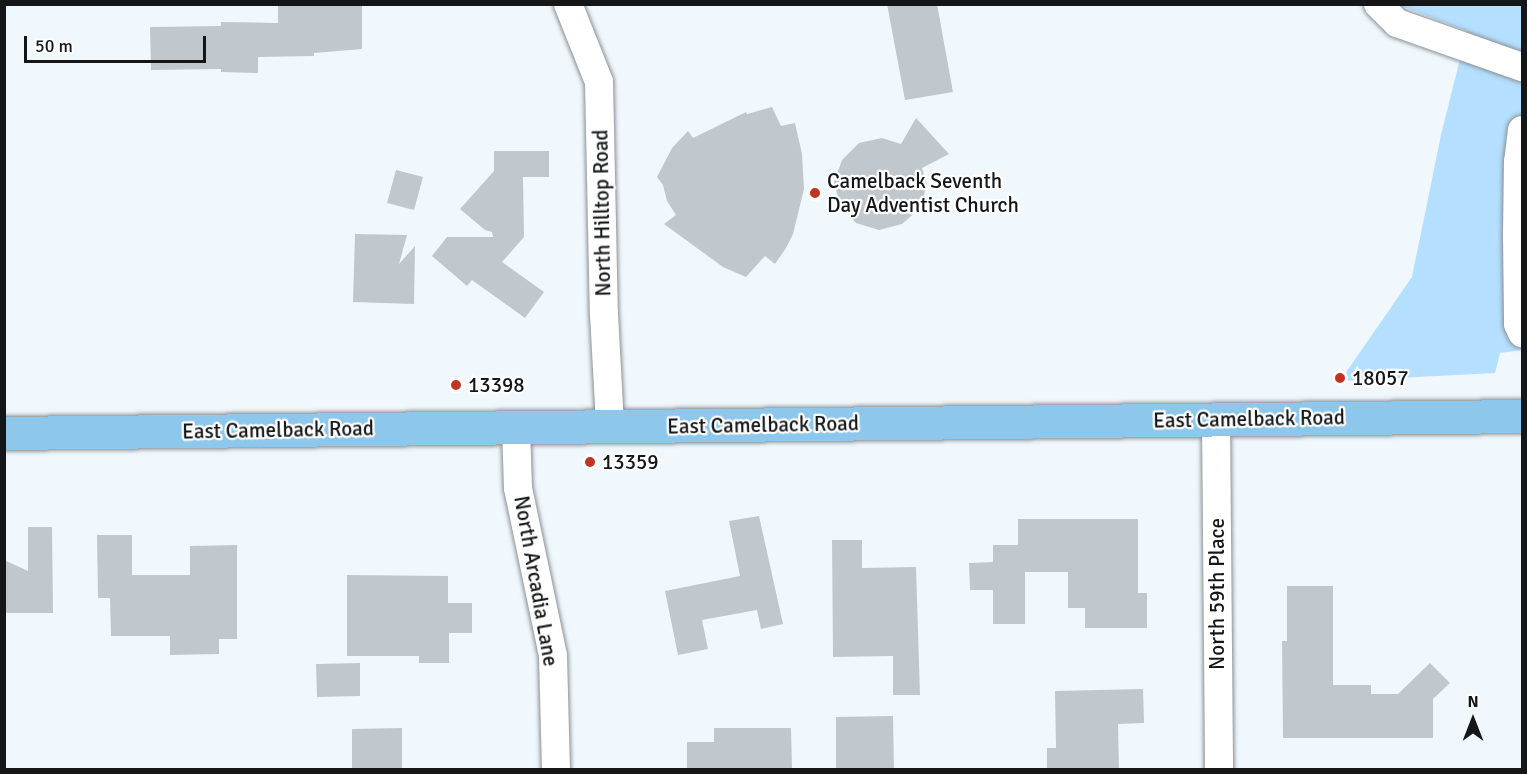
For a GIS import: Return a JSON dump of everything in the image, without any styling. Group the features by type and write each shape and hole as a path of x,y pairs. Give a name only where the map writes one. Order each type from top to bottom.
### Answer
{"main road":[{"name":"East Camelback Road","path":"4,434 1522,416"}],"street":[{"name":"North Hilltop Road","path":"568,4 599,82 604,314 610,426"},
{"path":"1378,4 1398,23 1522,67"},
{"path":"1522,130 1518,161 1517,237 1518,324 1522,333"},
{"name":"North 59th Place","path":"1216,419 1219,770"},
{"name":"North Arcadia Lane","path":"516,428 518,488 553,656 556,770"}],"shaded area":[{"path":"1399,5 1522,5 1522,350 1500,353 1495,373 1340,381 1412,277 1441,135 1467,31"}],"building":[{"path":"278,4 362,4 362,49 314,53 314,56 258,57 258,73 221,72 221,69 151,70 150,27 221,26 221,22 278,23"},
{"path":"887,4 937,4 953,92 905,100"},
{"path":"772,107 781,126 795,123 802,154 804,189 793,234 786,248 775,264 765,256 746,277 723,267 664,224 676,215 657,177 672,148 688,131 693,138 746,112 747,114"},
{"path":"916,118 949,154 922,168 927,185 920,208 902,224 879,230 856,223 840,205 834,182 842,160 859,143 882,138 901,144"},
{"path":"494,151 549,151 549,177 523,177 524,237 502,262 544,292 525,318 472,280 467,286 432,256 447,237 493,237 492,232 485,230 460,209 494,171"},
{"path":"396,170 423,177 414,210 387,203"},
{"path":"355,234 407,235 399,264 415,246 414,304 353,302"},
{"path":"759,516 783,624 761,629 757,610 702,620 708,649 678,655 665,591 740,576 729,521"},
{"path":"1018,519 1138,519 1138,593 1147,593 1147,628 1085,628 1085,608 1068,608 1068,572 1025,572 1025,624 993,624 993,590 970,590 969,563 993,562 993,545 1018,545"},
{"path":"28,527 52,527 53,613 4,613 4,560 28,571"},
{"path":"97,535 132,535 132,575 190,575 190,546 237,545 237,639 219,639 219,654 170,655 170,636 111,636 110,598 98,598"},
{"path":"832,540 862,540 862,568 916,567 920,695 893,695 893,656 833,657"},
{"path":"347,575 448,576 448,603 472,603 472,633 449,633 449,663 419,663 419,656 347,656"},
{"path":"1287,586 1333,586 1333,685 1371,685 1371,694 1398,694 1430,663 1450,683 1433,699 1433,738 1283,738 1282,641 1287,641"},
{"path":"360,663 360,696 317,697 316,664"},
{"path":"1143,689 1144,723 1118,724 1119,770 1047,770 1047,748 1056,748 1055,691"},
{"path":"893,716 894,770 836,770 836,717"},
{"path":"402,728 402,770 352,770 352,729"},
{"path":"714,728 791,728 792,768 687,770 687,742 714,742"}],"place":[{"name":"Camelback Seventh Day Adventist Church","path":"815,193"},
{"name":"18057","path":"1340,378"},
{"name":"13398","path":"456,385"},
{"name":"13359","path":"590,462"}]}
